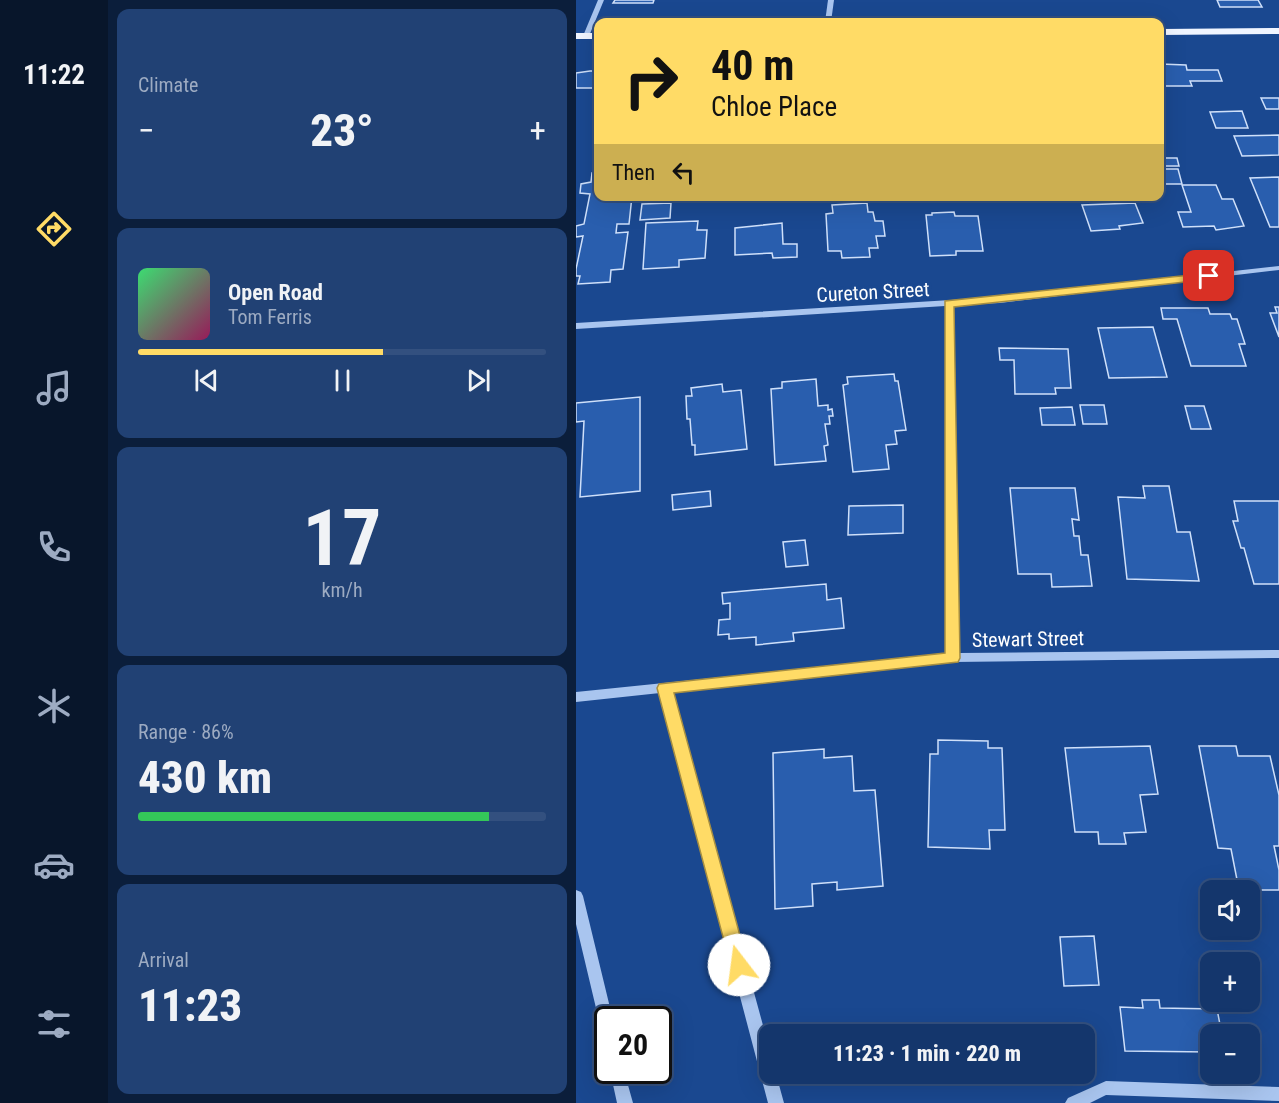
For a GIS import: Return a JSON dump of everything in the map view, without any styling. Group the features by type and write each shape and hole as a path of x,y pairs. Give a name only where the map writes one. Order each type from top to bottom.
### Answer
{"main road":[{"path":"1164,32 1279,31"},
{"path":"576,36 594,36"}],"street":[{"path":"586,36 601,0"},
{"path":"829,18 831,0"},
{"name":"Cureton Street","path":"576,326 1000,300 1279,268"},
{"name":"Stewart Street","path":"949,304 952,658 1279,654"},
{"path":"576,697 952,658"},
{"path":"665,688 776,1103"},
{"path":"576,896 602,1006"},
{"path":"620,1084 625,1103"},
{"path":"1073,1103 1106,1088 1279,1095"}],"building":[{"path":"615,0 654,0 653,3 613,3"},
{"path":"1217,0 1258,0 1262,7 1220,7"},
{"path":"1164,64 1186,65 1187,70 1218,70 1222,81 1190,81 1192,86 1164,86"},
{"path":"594,71 594,88 576,88 576,73"},
{"path":"1261,98 1279,98 1279,109 1266,109"},
{"path":"1242,111 1248,128 1216,128 1210,112"},
{"path":"1279,135 1279,155 1242,156 1234,136"},
{"path":"1164,158 1177,158 1179,166 1164,166"},
{"path":"1164,169 1178,169 1182,184 1164,184"},
{"path":"592,173 594,173 594,201 631,201 629,224 617,224 616,233 628,232 623,269 611,270 610,282 578,284 580,276 576,276 576,269 583,236 576,237 576,226 584,224 590,194 580,193 581,184 591,182"},
{"path":"1279,177 1279,227 1270,227 1250,178"},
{"path":"1182,185 1216,185 1222,199 1233,199 1244,226 1216,230 1214,226 1183,227 1178,212 1191,212"},
{"path":"671,203 670,218 640,220 642,204"},
{"path":"867,203 868,212 873,212 875,221 883,221 885,236 876,236 878,248 869,248 870,257 842,258 841,251 828,251 826,214 833,213 832,205"},
{"path":"1135,203 1143,223 1119,226 1120,229 1091,231 1082,205"},
{"path":"954,212 955,216 978,216 983,251 956,251 956,255 930,256 926,215"},
{"path":"698,221 697,230 707,230 705,258 679,260 679,267 643,269 646,223"},
{"path":"782,223 783,244 797,244 797,257 773,258 772,253 735,255 735,228"},
{"path":"1275,307 1279,307 1279,337 1270,313 1277,313"},
{"path":"1161,308 1208,308 1210,314 1230,314 1232,319 1237,319 1245,344 1239,344 1246,366 1191,366 1177,319 1163,319"},
{"path":"1153,327 1167,377 1109,378 1098,328"},
{"path":"999,348 1068,349 1071,388 1055,388 1056,394 1015,394 1014,360 1000,360"},
{"path":"894,374 895,381 898,381 906,430 895,431 897,444 886,445 889,469 853,472 843,385 848,384 847,377"},
{"path":"816,379 818,406 828,405 828,410 832,409 833,416 829,416 830,424 825,424 828,445 824,446 826,461 775,465 771,389 782,388 782,382"},
{"path":"722,384 723,392 741,390 747,449 695,455 690,419 687,419 686,396 692,396 691,388"},
{"path":"640,397 640,491 580,497 584,421 576,422 576,403"},
{"path":"1080,405 1104,405 1107,424 1083,424"},
{"path":"1185,406 1204,406 1211,429 1191,429"},
{"path":"1072,407 1075,425 1042,425 1040,408"},
{"path":"1143,486 1169,486 1177,532 1190,532 1199,581 1127,579 1118,497 1145,498"},
{"path":"1010,488 1075,488 1079,520 1072,519 1074,536 1079,536 1081,555 1088,555 1092,586 1052,587 1051,574 1018,574"},
{"path":"710,491 711,506 673,510 672,495"},
{"path":"1234,501 1279,501 1279,584 1254,584 1244,548 1241,548 1233,521 1238,521"},
{"path":"903,505 903,533 848,535 849,506"},
{"path":"805,540 808,565 786,567 783,542"},
{"path":"826,584 827,600 841,598 844,628 793,633 794,641 756,645 756,637 729,639 729,634 718,635 719,620 730,619 730,603 723,604 722,593"},
{"path":"938,740 988,741 988,748 1002,748 1005,830 989,830 990,849 928,847 930,754 938,754"},
{"path":"1150,746 1158,794 1140,795 1146,832 1124,833 1126,844 1099,844 1098,832 1075,832 1065,748"},
{"path":"1199,746 1236,746 1238,756 1270,756 1279,795 1279,846 1274,846 1279,870 1279,890 1260,890 1260,880 1237,880 1231,849 1218,848"},
{"path":"824,749 824,758 852,756 854,791 875,790 883,886 837,890 837,882 812,884 813,906 775,909 773,753"},
{"path":"1094,936 1099,985 1064,986 1060,937"},
{"path":"1142,1000 1159,1000 1160,1008 1200,1009 1200,1012 1218,1012 1220,1024 1200,1024 1200,1052 1125,1051 1120,1007 1143,1008"}],"route":[{"path":"739,965 665,688 952,658 949,304 1209,276"}]}
